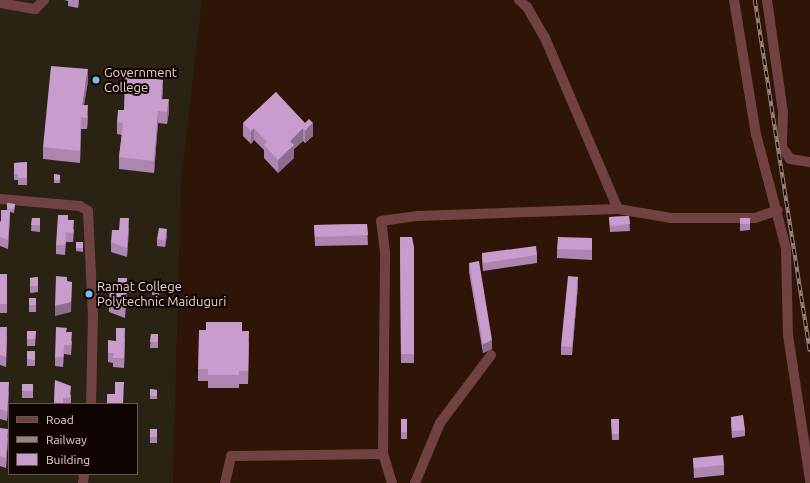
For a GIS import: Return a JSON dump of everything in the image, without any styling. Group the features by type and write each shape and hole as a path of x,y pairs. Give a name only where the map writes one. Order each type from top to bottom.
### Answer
{"street":[{"path":"0,3 35,9 44,0"},
{"path":"519,0 527,7 545,38 618,209"},
{"path":"734,0 757,141 778,210 786,248 793,373 810,481"},
{"path":"767,0 780,91 782,147 790,159 810,162"},
{"path":"0,199 80,206 88,211 94,318 91,403"},
{"path":"392,483 383,454 385,252 382,221 418,216 618,209 670,218 755,218 778,210"},
{"path":"415,483 440,423 491,355"},
{"path":"225,483 231,456 383,454"}],"shaded area":[{"path":"0,0 202,0 181,183 173,483 0,483"}],"building":[{"path":"51,66 88,69 82,105 88,105 87,118 81,117 80,151 43,147"},
{"path":"125,75 163,80 161,99 169,99 167,112 158,111 154,161 119,157 123,123 117,122 118,110 124,110"},
{"path":"276,92 305,123 309,119 313,123 305,131 303,128 290,141 294,145 278,160 264,145 267,142 254,128 251,131 243,123"},
{"path":"27,162 27,178 18,178 18,174 14,174 14,163"},
{"path":"54,174 60,175 60,180 54,180"},
{"path":"7,203 15,204 14,209 7,209"},
{"path":"1,210 10,210 8,240 0,237"},
{"path":"58,215 68,215 68,220 74,220 73,233 66,232 65,245 56,245"},
{"path":"629,216 630,224 610,226 609,217"},
{"path":"32,218 40,218 40,225 31,225"},
{"path":"120,218 129,218 127,248 111,242 112,230 119,230"},
{"path":"740,218 750,218 750,224 740,224"},
{"path":"367,224 368,235 315,237 314,225"},
{"path":"159,228 167,229 165,241 157,239"},
{"path":"400,237 412,237 414,247 414,354 401,354"},
{"path":"558,237 592,238 592,250 557,249"},
{"path":"76,242 83,242 83,248 76,248"},
{"path":"536,246 537,255 483,263 482,253"},
{"path":"479,261 492,340 483,344 469,263"},
{"path":"0,274 7,274 7,304 0,304"},
{"path":"56,276 67,277 67,281 72,282 71,302 55,306"},
{"path":"568,276 578,277 572,347 561,346"},
{"path":"38,277 38,286 30,286 30,278"},
{"path":"118,278 127,278 125,308 109,303 110,290 117,291"},
{"path":"127,284 134,284 134,290 127,290"},
{"path":"152,285 160,285 159,292 152,292"},
{"path":"29,298 36,298 36,305 29,305"},
{"path":"206,322 242,322 242,331 249,331 248,371 239,371 239,375 208,375 208,369 198,369 199,330 206,330"},
{"path":"0,327 7,327 6,357 0,355"},
{"path":"56,327 67,328 66,332 72,332 71,345 64,345 63,357 55,357"},
{"path":"116,328 125,328 124,358 113,358 114,353 108,353 108,340 116,341"},
{"path":"27,331 36,331 35,339 27,339"},
{"path":"151,334 158,334 158,342 150,342"},
{"path":"27,351 35,351 35,360 27,359"},
{"path":"55,380 71,386 70,398 63,398 63,403 54,403"},
{"path":"0,382 9,382 7,412 0,409"},
{"path":"115,382 124,382 123,403 107,403 107,394 115,394"},
{"path":"22,384 33,384 33,391 22,391"},
{"path":"150,389 157,390 157,396 150,396"},
{"path":"743,415 745,430 732,431 731,417"},
{"path":"401,419 407,419 407,432 401,432"},
{"path":"611,419 619,419 619,434 612,434"},
{"path":"0,428 8,429 6,458 0,456"},
{"path":"150,429 157,429 157,437 150,437"},
{"path":"723,455 724,465 694,468 693,458"}],"railway":[{"path":"755,0 810,352"}],"place":[{"name":"Government College","path":"96,80"},
{"name":"Ramat College Polytechnic Maiduguri","path":"89,294"}]}
